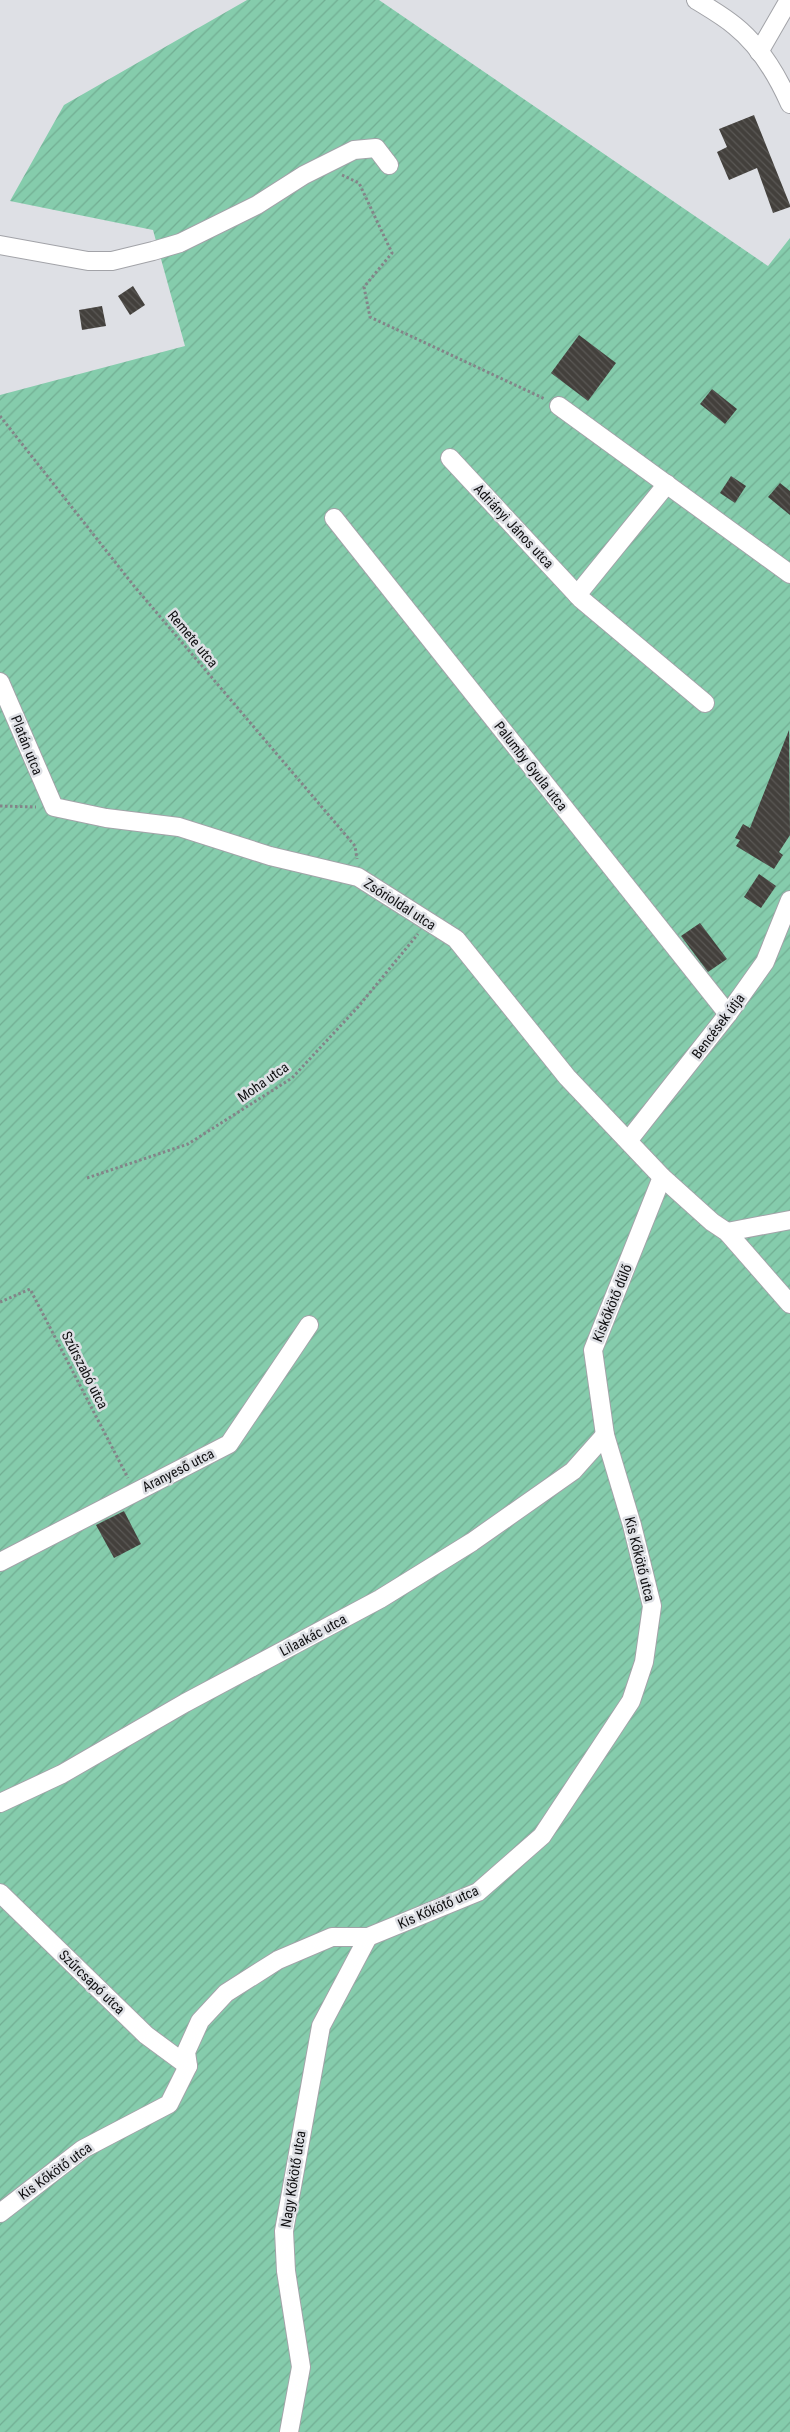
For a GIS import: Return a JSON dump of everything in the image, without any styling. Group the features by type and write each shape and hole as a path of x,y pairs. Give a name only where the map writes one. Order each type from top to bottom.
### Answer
{"street":[{"path":"696,0 735,26 759,52 777,75 790,104"},
{"path":"759,52 789,0"},
{"path":"0,245 88,261 112,261 180,243 257,205 304,175 354,150 376,148 389,165"},
{"path":"559,406 790,574"},
{"name":"Adriányi János utca","path":"450,458 577,594 705,703"},
{"path":"577,594 666,484"},
{"name":"Palumby Gyula utca","path":"334,518 728,1014"},
{"name":"Platán utca","path":"0,682 54,808"},
{"name":"Zsórioldal utca","path":"54,808 106,818 179,827 270,856 358,877 456,939 567,1077 662,1177 712,1222 727,1232 790,1304"},
{"name":"Bencések útja","path":"628,1141 728,1014 765,962 790,900"},
{"name":"Kiskőkötő dűlő","path":"605,1435 593,1350 662,1177"},
{"path":"727,1232 790,1220"},
{"name":"Aranyeső utca","path":"0,1562 229,1444 309,1325"},
{"name":"Lilaakác utca","path":"0,1803 62,1774 185,1703 380,1599 472,1542 573,1471 605,1435"},
{"name":"Kis Kőkötő utca","path":"0,2213 83,2149 169,2104 188,2066 186,2052 200,2021 226,1993 278,1960 332,1937 368,1937 478,1892 542,1836 631,1701 644,1662 652,1606 632,1525 605,1435"},
{"name":"Szűrcsapó utca","path":"0,1893 146,2035 188,2066"},
{"name":"Nagy Kőkötő utca","path":"289,2432 301,2367 286,2271 284,2231 321,2026 368,1937"}],"path":[{"path":"324,166 359,183 392,253 364,287 370,317 559,406"},
{"name":"Remete utca","path":"0,416 140,594 355,846 358,877"},
{"path":"0,806 54,808"},
{"name":"Moha utca","path":"87,1178 188,1144 292,1078 358,1007 428,922"},
{"name":"Szűrszabó utca","path":"0,1302 30,1289 135,1492"}],"green space":[{"path":"247,0 379,0 768,266 790,238 790,2432 0,2432 0,395 185,346 153,230 10,201 64,105"}],"building":[{"path":"754,115 790,205 790,207 773,213 757,168 729,180 717,152 727,147 719,129"},
{"path":"133,286 145,305 130,315 118,296"},
{"path":"102,306 106,326 82,330 79,310"},
{"path":"579,335 616,363 588,401 551,373"},
{"path":"712,389 737,409 725,424 700,404"},
{"path":"731,476 746,486 735,503 720,493"},
{"path":"780,483 790,491 790,515 768,497"},
{"path":"789,730 790,835 779,852 783,855 774,869 736,846 740,840 735,838 743,824 750,828"},
{"path":"759,874 776,886 761,908 744,897"},
{"path":"700,923 727,959 708,972 681,936"},
{"path":"124,1511 141,1544 114,1558 96,1525"}]}
